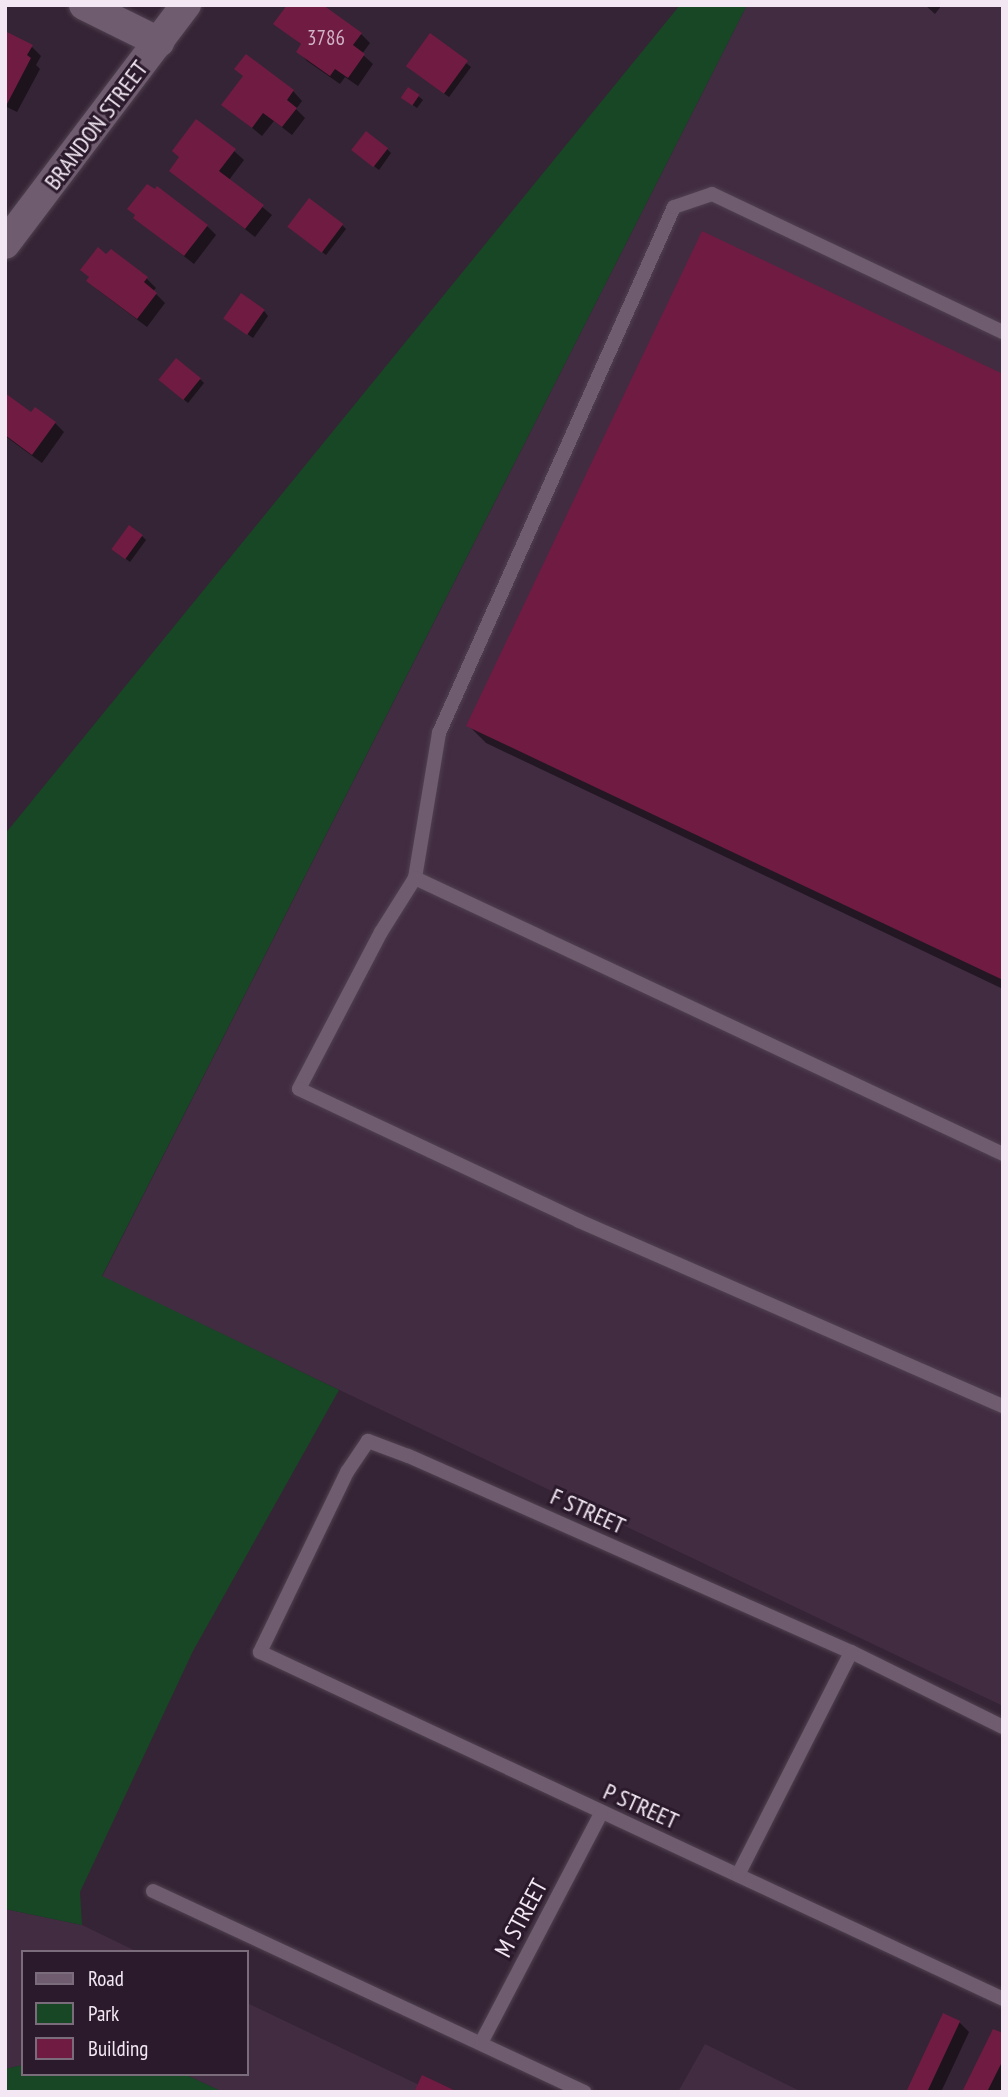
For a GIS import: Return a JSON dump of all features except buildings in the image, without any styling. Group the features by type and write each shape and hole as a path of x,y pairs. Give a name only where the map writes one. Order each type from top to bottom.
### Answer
{"street":[{"path":"84,5 159,42"},
{"name":"BRANDON STREET","path":"5,244 186,5"}],"lane":[{"path":"1003,332 712,194 674,207 439,733 415,878 382,932 299,1089 579,1221 1003,1406"},
{"path":"415,878 1003,1154"},
{"name":"F STREET","path":"260,1652 347,1472 368,1441 408,1456 851,1652 1003,1727"},
{"name":"P STREET","path":"260,1652 1003,1999"},
{"path":"738,1875 851,1652"},
{"name":"M STREET","path":"481,2043 601,1813"},
{"path":"153,1891 585,2092"}],"shaded area":[{"path":"747,5 1003,5 1003,1706 102,1277"},
{"path":"5,1909 82,1925 134,1950 21,1950 21,2065 5,2069"},
{"path":"248,2003 434,2092 223,2092 188,2076 248,2076"},
{"path":"705,2044 802,2092 678,2092"}],"green space":[{"path":"680,5 747,5 102,1276 339,1390 193,1651 80,1892 82,1925 5,1909 5,834"},
{"path":"21,2065 21,2076 188,2076 223,2092 5,2092 5,2069"}]}
